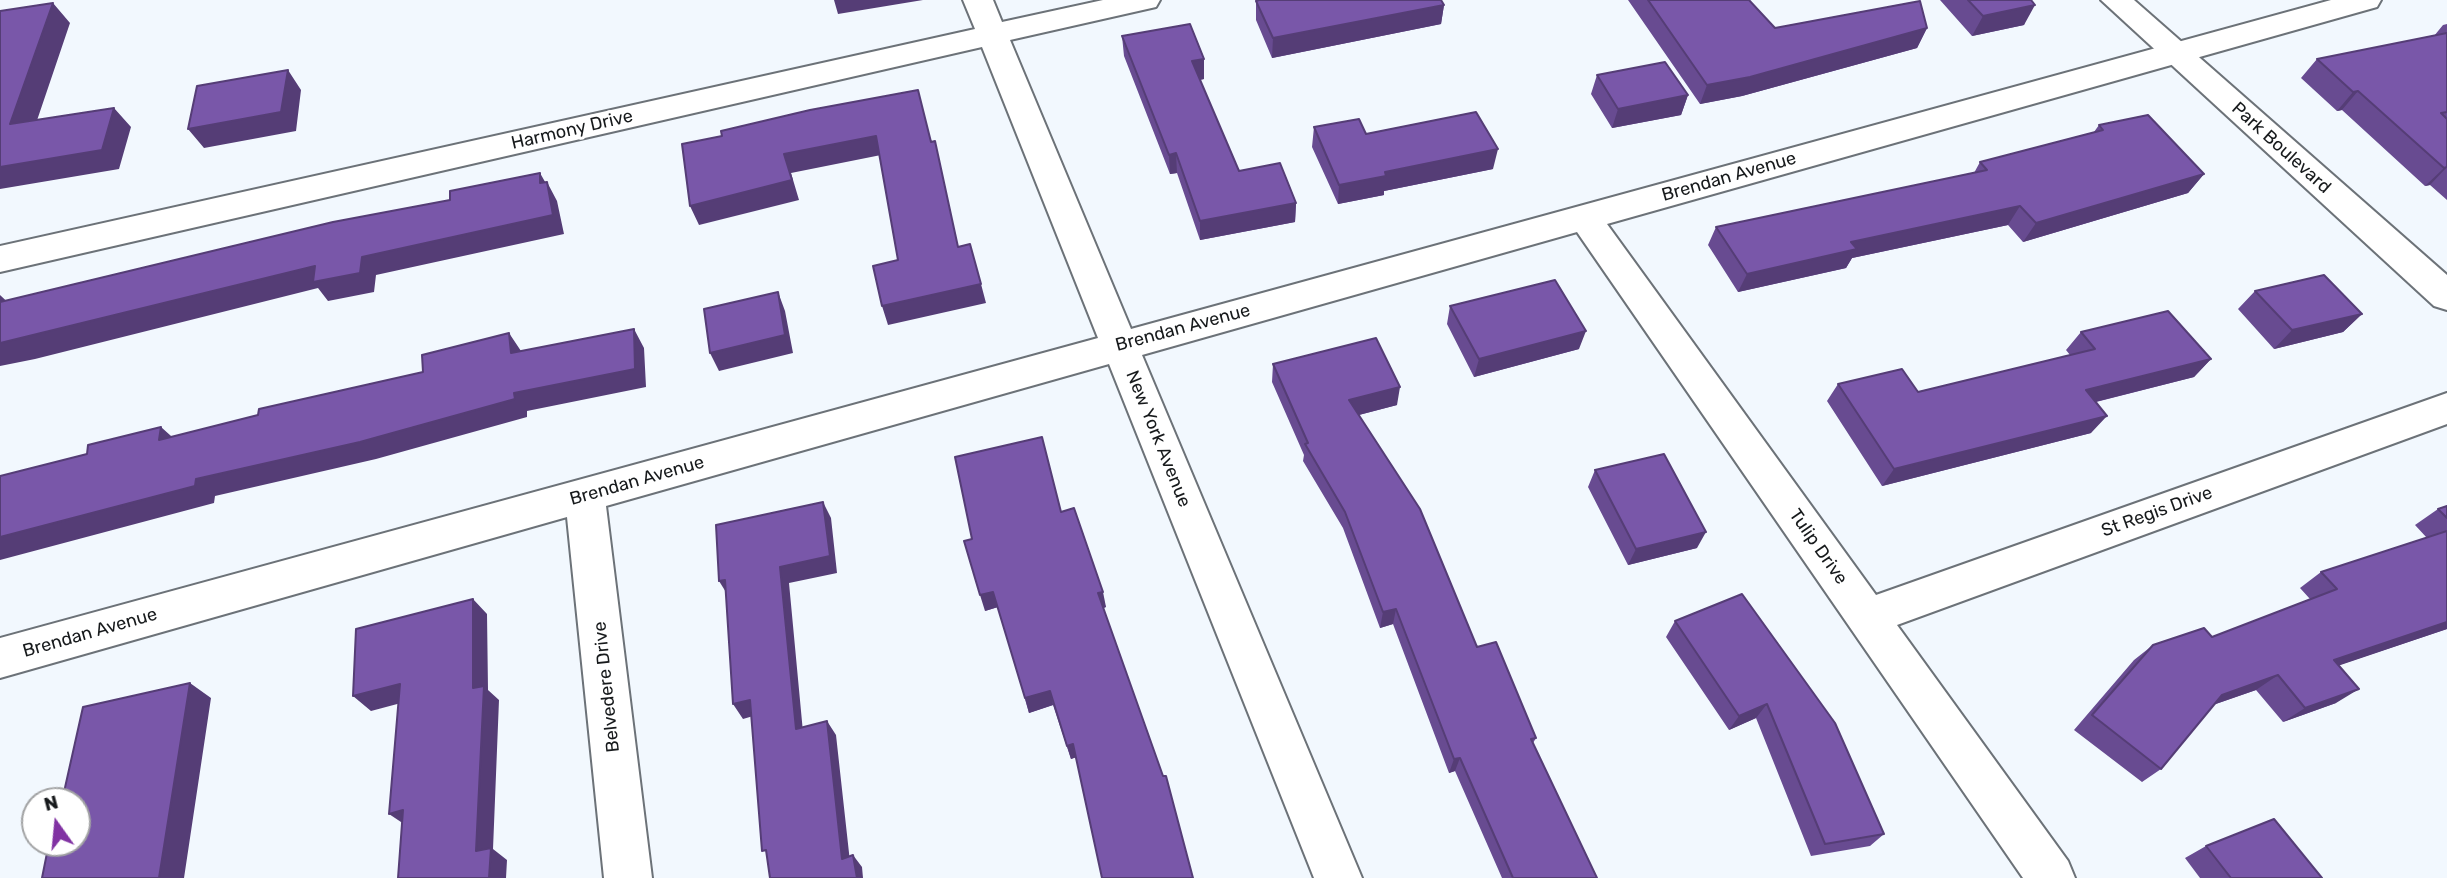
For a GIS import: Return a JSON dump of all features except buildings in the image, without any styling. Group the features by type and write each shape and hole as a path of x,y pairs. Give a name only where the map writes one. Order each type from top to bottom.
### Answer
{"street":[{"name":"New York Avenue","path":"978,0 1338,878"},
{"name":"Harmony Drive","path":"0,259 1145,0"},
{"name":"Park Boulevard","path":"2116,0 2447,296"},
{"name":"Brendan Avenue","path":"0,658 2366,0"},
{"name":"Tulip Drive","path":"1584,217 2051,878"},
{"name":"St Regis Drive","path":"1867,617 2447,408"},
{"name":"Belvedere Drive","path":"585,495 628,878"}]}
